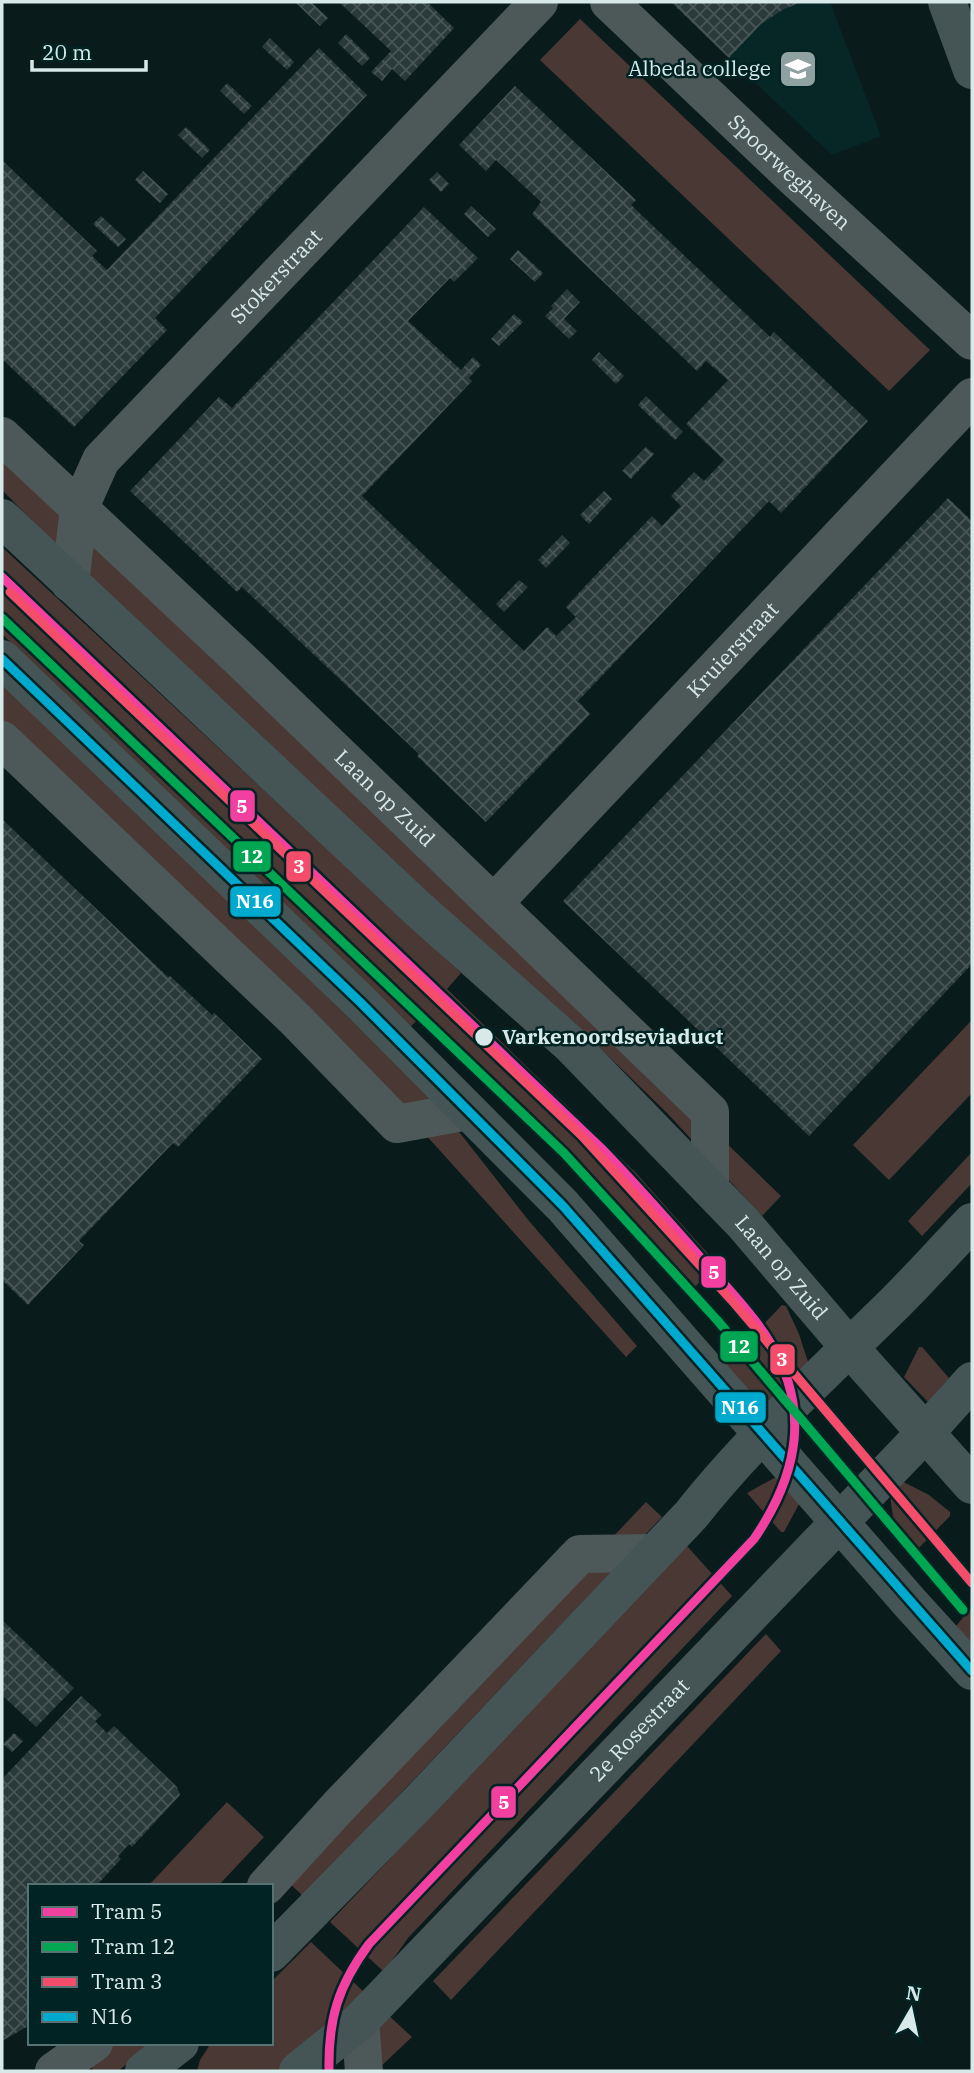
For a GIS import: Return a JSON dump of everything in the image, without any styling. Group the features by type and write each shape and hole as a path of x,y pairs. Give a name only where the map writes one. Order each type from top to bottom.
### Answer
{"main road":[{"path":"947,2 972,70"},
{"name":"Laan op Zuid","path":"2,518 417,908 571,1045 743,1223 849,1347"},
{"path":"2,660 360,1002 563,1206 972,1671"},
{"path":"273,1951 421,1800 654,1553 762,1433 972,1222"},
{"path":"849,1347 972,1485"},
{"name":"2e Rosestraat","path":"298,2071 360,2021 972,1381"},
{"path":"144,2071 176,2054"}],"street":[{"name":"Stokerstraat","path":"70,583 79,509 101,460 539,2"},
{"name":"Spoorweghaven","path":"609,2 790,174 972,341"},
{"name":"Kruierstraat","path":"494,903 972,397"},
{"name":"Laan op Zuid","path":"2,436 243,662 710,1112 710,1188"},
{"path":"2,740 296,1020 397,1124 468,1111"},
{"path":"269,1884 346,1797 580,1554 654,1553"},
{"path":"360,2021 364,2071"},
{"path":"54,2071 91,2045"}],"shaded area":[{"name":"Albeda college","path":"670,2 830,2 881,136 832,155"},
{"path":"580,19 930,350 889,391 540,60"},
{"path":"2,452 65,512 58,547 2,490"},
{"path":"93,539 454,880 781,1196 762,1216 668,1114 594,1042 454,917 87,575"},
{"path":"2,547 461,973 447,989 636,1173 717,1264 694,1288 587,1170 424,1014 410,1027 2,634"},
{"path":"2,684 307,976 434,1102 402,1106 2,724"},
{"path":"972,1020 972,1093 889,1180 853,1145"},
{"path":"456,1128 529,1221 637,1346 626,1357 424,1133"},
{"path":"972,1152 972,1183 922,1236 908,1221"},
{"path":"782,1305 786,1306 799,1334 810,1368 765,1411 726,1364"},
{"path":"919,1347 922,1347 949,1378 928,1402 904,1377"},
{"path":"892,1476 929,1495 950,1512 950,1516 911,1556 907,1555 893,1517"},
{"path":"776,1477 799,1504 784,1532 781,1532 747,1493"},
{"path":"646,1502 662,1517 641,1539 610,1540"},
{"path":"687,1546 732,1596 408,1938 384,1972 330,1922"},
{"path":"588,1563 620,1563 303,1896 286,1880"},
{"path":"972,1607 972,1645 956,1626"},
{"path":"766,1634 781,1651 451,2000 433,1981"},
{"path":"227,1802 264,1837 220,1884 150,1884"},
{"path":"311,1942 366,1994 282,2071 197,2071 200,2060 210,2045 273,2045 273,1980"},
{"path":"387,2014 412,2037 377,2070 378,2030"},
{"path":"109,2045 150,2045 118,2071 93,2071 92,2067"}],"building":[{"path":"295,2 311,2 328,18 320,26"},
{"path":"339,2 427,2 454,28 405,81 392,69 382,81 371,72 391,51"},
{"path":"671,2 802,2 784,9 761,24 729,58"},
{"path":"346,34 370,58 362,66 338,43"},
{"path":"270,38 294,62 287,70 262,47"},
{"path":"319,48 367,95 155,318 167,330 74,427 2,359 2,160 97,251 92,256 107,270"},
{"path":"227,83 252,106 244,114 220,91"},
{"path":"515,86 636,200 631,205 770,337 774,332 868,421 781,513 769,501 578,701 590,714 486,822 417,756 419,754 242,587 237,592 130,491 219,397 232,408 424,207 478,258 454,282 450,278 408,321 461,370 473,357 481,365 469,378 472,381 362,496 524,651 547,627 556,636 576,617 566,607 588,583 652,516 662,526 681,506 671,496 694,472 704,481 724,460 686,424 728,380 706,361 697,371 532,214 541,202 496,160 486,171 459,145"},
{"path":"186,127 210,150 202,158 178,135"},
{"path":"143,171 168,194 160,203 135,180"},
{"path":"437,172 449,184 441,192 429,180"},
{"path":"471,206 496,229 488,237 464,214"},
{"path":"101,216 126,239 118,247 93,224"},
{"path":"518,250 543,273 535,282 510,259"},
{"path":"567,289 580,302 564,319 577,331 569,339 545,316"},
{"path":"514,314 523,322 499,346 491,339"},
{"path":"599,352 624,376 616,384 592,360"},
{"path":"646,396 683,432 675,440 638,405"},
{"path":"646,447 654,454 631,479 622,471"},
{"path":"604,491 612,499 589,524 580,515"},
{"path":"948,498 972,521 972,964 809,1136 563,901"},
{"path":"562,535 570,543 546,568 538,560"},
{"path":"519,580 528,587 504,612 496,604"},
{"path":"2,819 168,977 212,1015 214,1013 262,1059 178,1147 173,1143 79,1241 84,1245 28,1305 2,1280"},
{"path":"2,1620 74,1688 36,1727 2,1695"},
{"path":"81,1696 102,1715 95,1721 107,1733 114,1726 177,1787 180,1795 132,1847 129,1844 118,1856 121,1859 98,1884 28,1884 28,2026 2,2041 2,1779"},
{"path":"14,1733 23,1741 12,1752 3,1744"}],"tram line":[{"name":"5","path":"2,577 601,1148 753,1318 781,1362 790,1388 794,1414 790,1464 781,1489 754,1539 369,1944 358,1959 337,2004 330,2035 329,2071"},
{"name":"3","path":"10,592 582,1136 735,1304 972,1583"},
{"name":"12","path":"2,618 564,1153 717,1320 963,1610"}],"transit line":[{"name":"N16","path":"2,659 360,1002 563,1206 972,1671"}],"place":[{"name":"Albeda college","path":"798,69"},
{"name":"Varkenoordseviaduct","path":"484,1037"}]}
